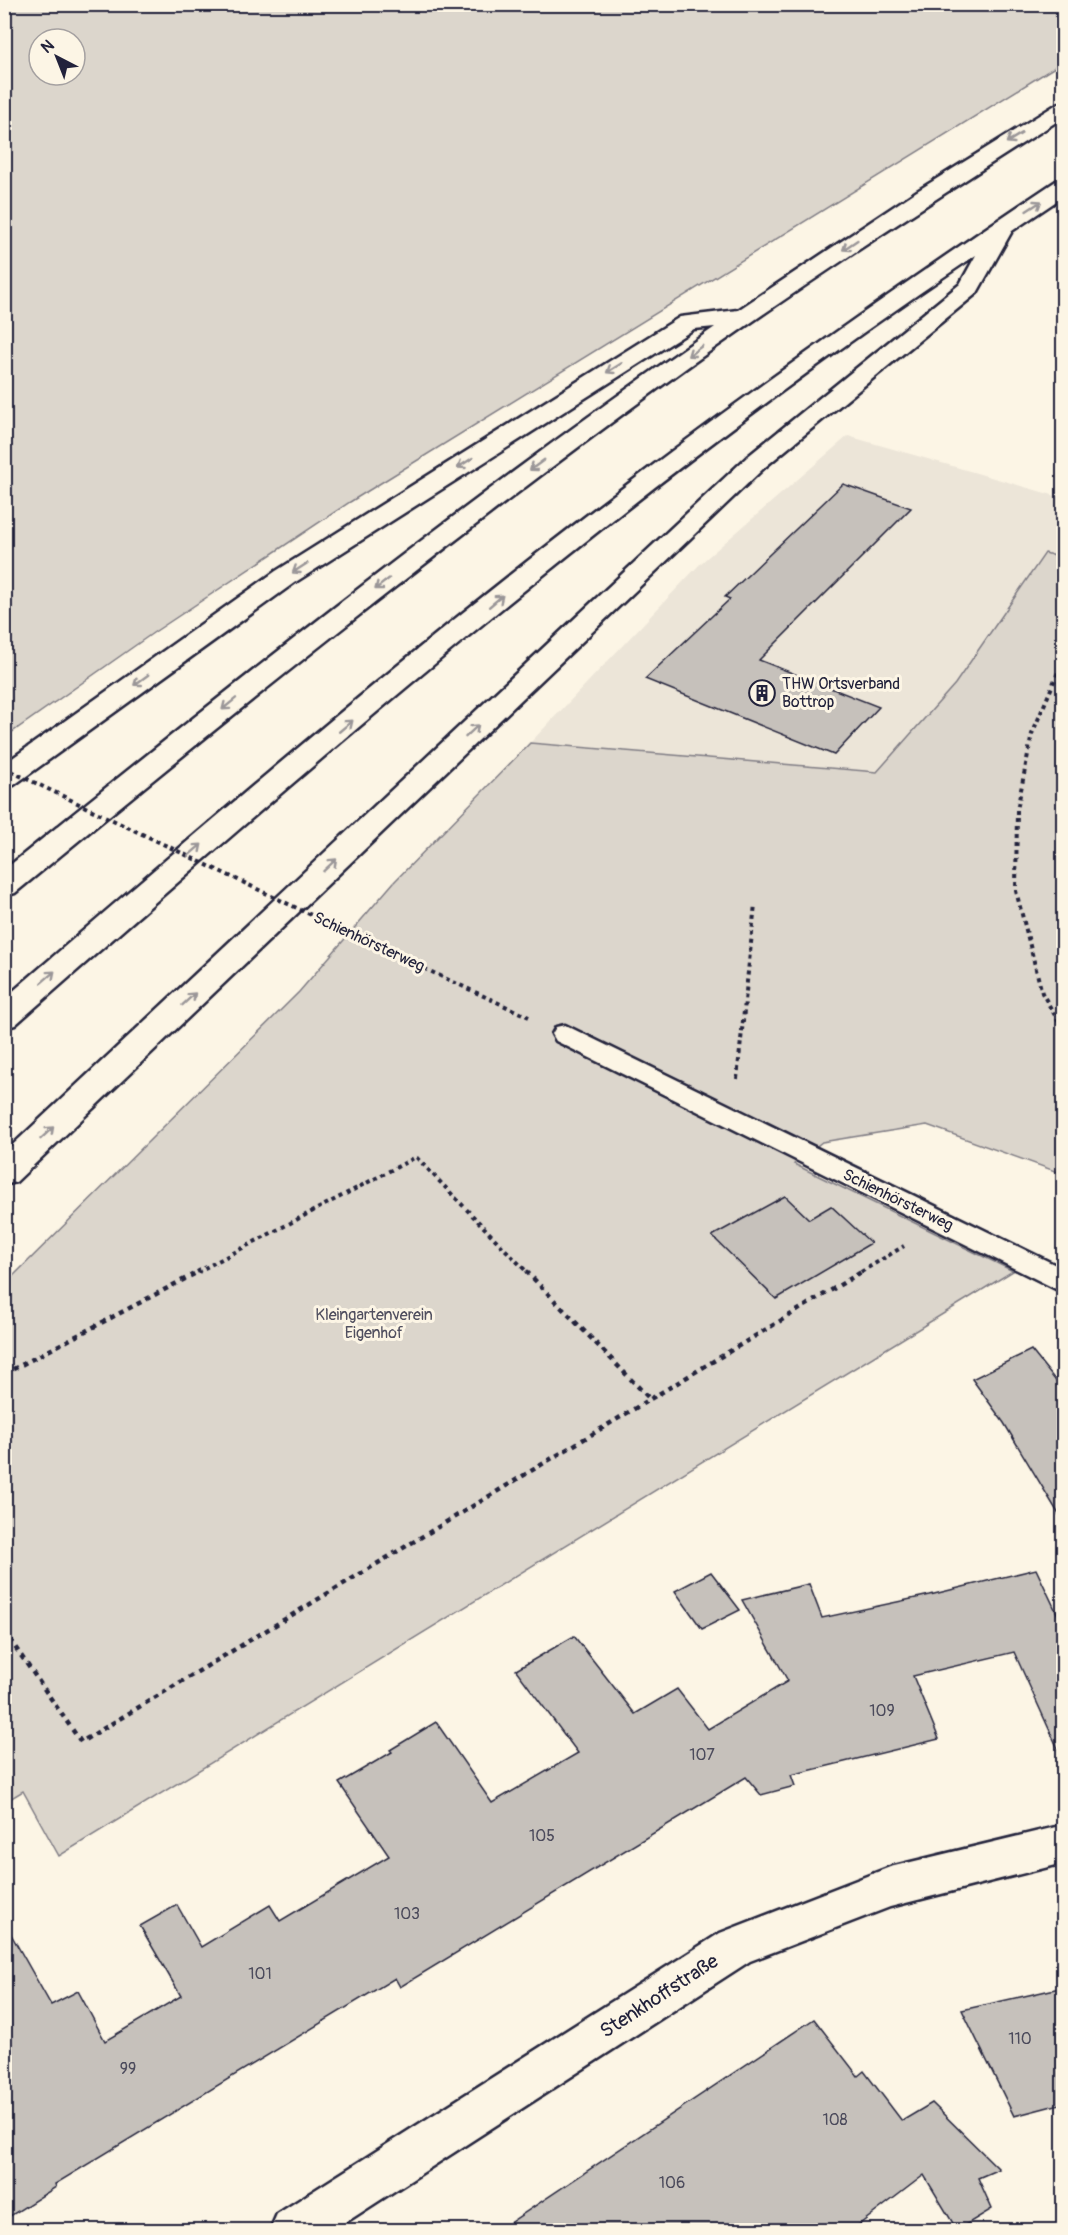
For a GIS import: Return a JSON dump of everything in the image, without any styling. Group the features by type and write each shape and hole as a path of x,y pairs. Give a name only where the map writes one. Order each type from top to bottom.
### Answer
{"main road":[{"path":"4,886 312,637 520,478 743,317 950,177 1064,108"},
{"path":"4,1017 209,838 543,562 768,391 1004,225 1064,186"},
{"path":"4,1173 756,462 969,288 1004,225"},
{"path":"4,778 285,577 678,328 688,322 743,317"},
{"name":"Stenkhoffstraße","path":"293,2230 735,1947 890,1887 1064,1844"}],"lane":[{"name":"Schienhörsterweg","path":"565,1034 1064,1282"}],"path":[{"path":"1064,658 1032,734 1017,810 1016,891 1042,993 1064,1031"},
{"name":"Schienhörsterweg","path":"4,768 565,1034"},
{"path":"733,1118 755,904"},
{"path":"4,1374 416,1158 650,1399"},
{"path":"4,1631 81,1742 943,1222"}],"shaded area":[{"path":"848,436 1063,498 1063,558 1045,553 955,684 877,772 530,743 701,563"}],"green space":[{"path":"4,5 1063,5 1063,62 350,502 153,633 5,737"},
{"name":"Kleingartenverein Eigenhof","path":"1045,553 1063,558 1063,1174 927,1125 822,1142 794,1164 1013,1271 59,1856 23,1791 5,1802 5,1284 299,992 394,882 530,743 877,772 955,684"}],"building":[{"path":"843,484 911,508 759,660 879,707 834,755 645,679 730,599 725,597"},
{"path":"785,1196 809,1219 831,1206 871,1243 776,1299 712,1236"},
{"path":"1031,1350 1064,1391 1064,1523 1004,1423 972,1379"},
{"path":"1036,1569 1064,1628 1064,1762 1014,1652 913,1676 939,1739 791,1775 795,1786 761,1795 746,1777 400,1987 395,1978 55,2184 56,2187 4,2220 4,1922 51,2005 78,1991 105,2041 181,1996 140,1926 177,1905 201,1947 270,1905 280,1921 389,1856 339,1783 392,1752 390,1750 436,1722 492,1803 578,1753 516,1670 574,1636 635,1714 677,1689 708,1729 788,1681 742,1600 809,1584 822,1618"},
{"path":"711,1572 740,1610 702,1629 675,1591"},
{"path":"1064,1987 1064,2103 1014,2116 962,2010"},
{"path":"814,2019 858,2076 864,2071 902,2121 932,2103 999,2169 978,2178 992,2209 957,2230 924,2175 852,2230 499,2230"}],"place":[{"name":"THW Ortsverband Bottrop","path":"762,693"}]}
